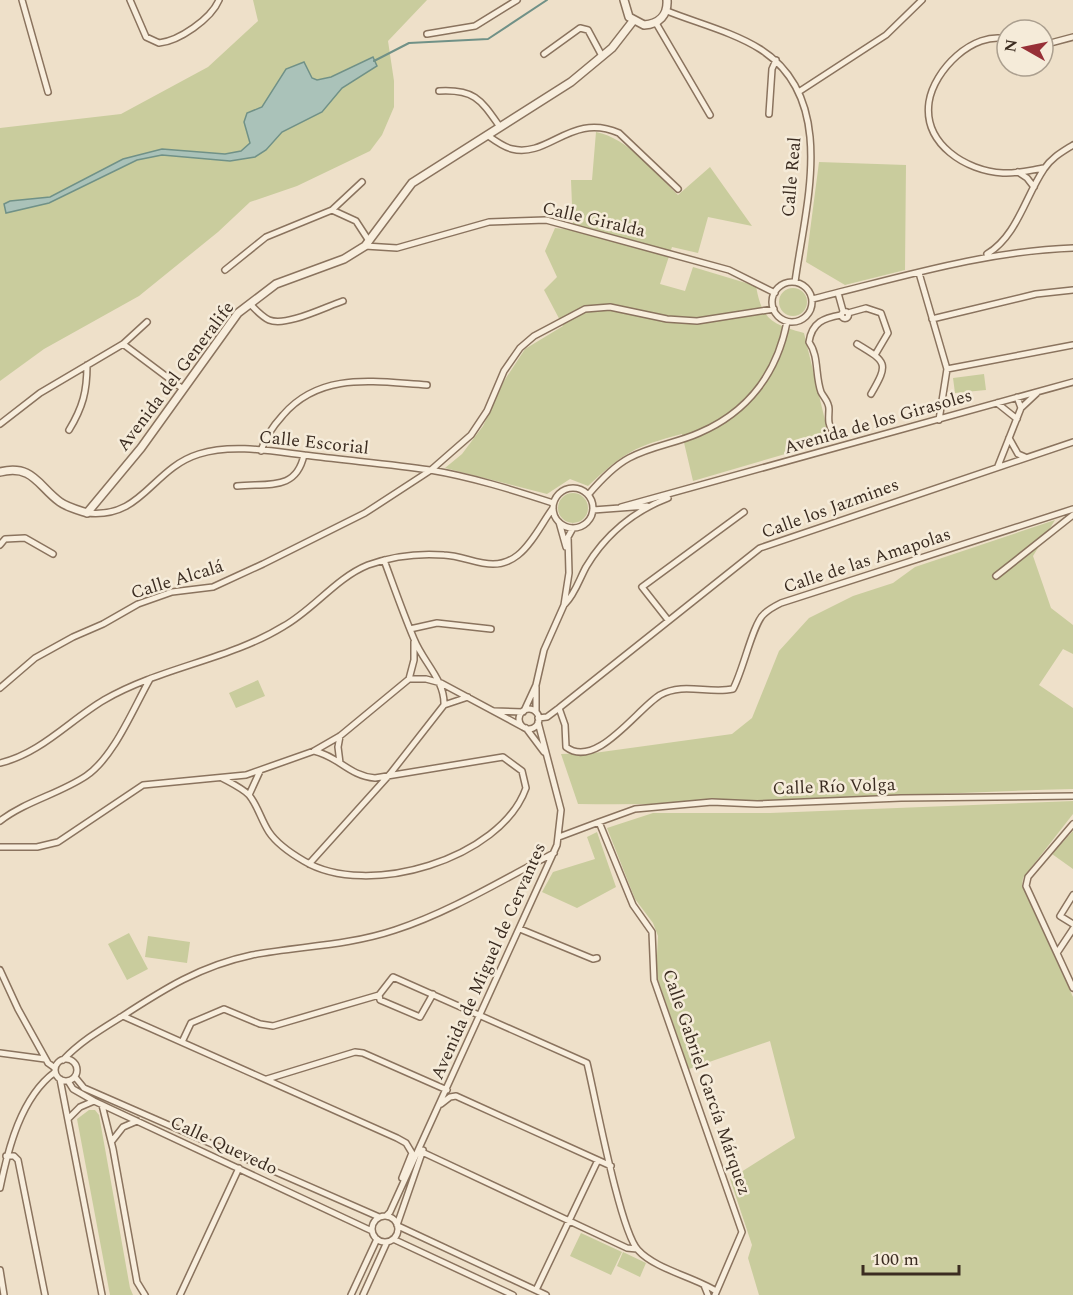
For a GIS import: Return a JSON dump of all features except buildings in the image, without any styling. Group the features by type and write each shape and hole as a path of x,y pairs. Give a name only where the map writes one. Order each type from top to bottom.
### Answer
{"street":[{"path":"22,0 48,92"},
{"path":"130,0 146,37 159,43 176,38 208,15 219,0"},
{"path":"427,34 475,26 516,0"},
{"path":"624,1 626,12 633,21 644,25 656,23 666,11 667,0"},
{"path":"800,91 886,35 922,0"},
{"name":"Calle Real","path":"666,11 759,48 776,60 800,91 810,128 812,152 795,282"},
{"name":"Avenida del Generalife","path":"87,513 141,448 238,314 276,284 344,259 367,243 412,183 571,82 602,56 633,21"},
{"path":"656,23 710,115"},
{"path":"544,54 580,28 588,30 602,56"},
{"path":"1055,42 1073,37"},
{"path":"995,39 981,39 960,51 933,89 928,112 934,134 949,152 981,170 1018,172 1044,168"},
{"path":"769,114 772,69 776,60"},
{"path":"439,92 459,90 472,94 485,105 500,127"},
{"path":"487,135 511,149 525,150 576,129 594,125 607,127 619,133 678,189"},
{"path":"982,257 1003,241 1044,168 1055,156 1073,146"},
{"path":"1018,172 1034,187"},
{"path":"225,270 266,237 332,210 362,182"},
{"path":"332,210 356,221 367,243"},
{"name":"Calle Giralda","path":"367,243 397,248 489,222 546,220 729,270 775,293"},
{"path":"1003,241 1008,248 1017,252"},
{"path":"812,299 982,257 1073,248"},
{"path":"919,273 947,369 939,420"},
{"path":"795,282 807,288 812,299 808,314 795,322 787,321 774,309 775,293 783,284 795,282"},
{"path":"932,319 1036,294 1073,290"},
{"path":"838,293 844,313"},
{"path":"250,304 268,320 289,321 343,301"},
{"name":"Calle Alcalá","path":"0,688 35,658 138,604 172,592 213,587 365,513 431,470 471,435 487,411 504,371 520,348 534,336 585,309 610,307 667,319 697,321 774,309"},
{"path":"833,432 827,418 827,401 821,392 814,364 816,356 809,342 817,324 823,319 866,308 881,313 888,333 875,355"},
{"path":"588,495 599,482 629,458 699,433 745,404 770,374 779,353 787,321"},
{"path":"0,424 40,393 123,344 147,322"},
{"path":"123,344 183,389"},
{"path":"857,344 883,361 884,372 871,394"},
{"path":"947,369 1073,345"},
{"path":"69,430 81,410 87,391 87,364"},
{"path":"261,450 274,425 308,392 337,382 428,385"},
{"name":"Avenida de los Girasoles","path":"621,507 1073,382"},
{"path":"1015,417 1039,391"},
{"path":"1015,398 1022,408"},
{"path":"998,466 1010,438 1015,417 1015,398"},
{"path":"997,403 1015,417"},
{"path":"1010,438 1018,454 1026,457"},
{"name":"Calle los Jazmines","path":"538,717 547,717 559,708 760,548 1073,442"},
{"name":"Calle Escorial","path":"87,513 106,515 131,505 164,473 198,454 221,450 261,450 431,470 553,505"},
{"path":"237,486 289,481 300,472 304,456"},
{"path":"0,472 13,469 36,478 60,502 87,513"},
{"path":"0,763 34,750 106,699 150,679 256,644 305,614 348,576 384,560 414,554 447,555 483,564 505,563 519,554 566,489 578,489 588,495 593,510 588,521 573,528 559,522 544,522"},
{"name":"Avenida de los Girasoles","path":"564,605 597,550 621,525 647,506 692,489"},
{"path":"553,505 559,522"},
{"name":"Avenida de los Girasoles","path":"593,510 647,506"},
{"name":"Calle de las Amapolas","path":"559,708 565,724 566,747 572,752 591,751 604,744 658,696 672,690 690,688 719,692 733,689 742,673 757,625 763,614 781,603 1073,509"},
{"path":"668,620 642,587 744,512"},
{"path":"996,576 1073,515"},
{"name":"Avenida de Miguel de Cervantes","path":"559,522 567,548"},
{"name":"Avenida de Miguel de Cervantes","path":"523,711 536,685 544,650 564,605 569,573 568,537 573,528"},
{"path":"0,545 4,539 25,538 53,554"},
{"path":"384,560 414,639 425,662 441,683 444,705"},
{"path":"410,629 437,623 491,630"},
{"path":"0,848 37,847 58,842 143,785 156,782 222,778 260,771 314,751 340,736 409,679 414,660 414,639"},
{"path":"409,679 426,678 441,683 468,697 493,711 525,728 532,728 538,717 530,710 493,711"},
{"path":"0,821 15,810 85,776 98,766 108,754 150,679"},
{"name":"Avenida de Miguel de Cervantes","path":"383,1216 400,1189 423,1143 554,853 559,837 561,810 545,753 538,717 536,685"},
{"path":"309,864 390,774 444,705 468,697"},
{"path":"523,711 519,719 525,728"},
{"name":"Avenida de Miguel de Cervantes","path":"525,728 545,753"},
{"path":"340,736 338,747 340,764"},
{"path":"222,778 249,795 276,840 309,864 336,874 360,876 404,871 447,860 485,838 510,817 526,788 522,771 503,757 365,777 355,774 327,754 314,751"},
{"path":"249,795 260,771"},
{"name":"Calle Río Volga","path":"599,822 634,809 712,802 758,804 901,798 1073,796"},
{"path":"559,837 599,822"},
{"name":"Calle Gabriel García Márquez","path":"599,822 633,904 652,932 654,980 742,1232 716,1293"},
{"path":"1073,824 1028,877 1026,886 1073,988"},
{"path":"0,1188 6,1156 28,1105 48,1077 77,1046 159,991 208,968 251,956 347,944 396,930 470,898 554,853"},
{"path":"1073,896 1060,916 1073,924"},
{"path":"520,929 593,959 597,958"},
{"path":"1058,953 1070,940 1073,929"},
{"path":"0,970 18,1010 45,1059 60,1079 102,1295"},
{"path":"182,1042 191,1023 224,1009 260,1024 273,1026 379,995 393,977 587,1063 611,1166 629,1231 637,1249 649,1259 703,1283 716,1293"},
{"path":"379,995 380,1000 420,1017 433,994"},
{"path":"123,1016 406,1143 412,1153 400,1189"},
{"path":"60,1079 68,1081 75,1077 77,1070 74,1063 77,1046"},
{"path":"267,1079 355,1052 363,1053 447,1090"},
{"path":"0,1053 45,1059"},
{"path":"63,1060 74,1063"},
{"name":"Calle Quevedo","path":"75,1077 84,1088 383,1216"},
{"path":"65,1098 68,1081"},
{"name":"Calle Quevedo","path":"68,1081 73,1089 102,1105 372,1231"},
{"path":"441,1104 450,1097 456,1096 611,1166"},
{"path":"69,1118 80,1107 94,1101"},
{"path":"102,1105 112,1141 137,1282 145,1295"},
{"path":"112,1141 123,1126 137,1121"},
{"name":"Avenida de Miguel de Cervantes","path":"397,1226 423,1143"},
{"path":"422,1152 627,1248 637,1249"},
{"path":"6,1156 14,1156 18,1160 45,1295"},
{"path":"536,1290 598,1160"},
{"path":"180,1295 239,1168"},
{"path":"377,1239 372,1231 374,1223 383,1216 393,1218 397,1226 546,1295"},
{"path":"363,1295 397,1226"},
{"path":"377,1239 390,1240 513,1295"},
{"path":"351,1295 377,1239"},
{"path":"0,1270 4,1295"},
{"path":"703,1283 708,1295"}],"green space":[{"path":"253,0 427,0 388,41 394,81 394,107 382,135 370,151 297,186 250,202 218,232 139,296 44,349 0,381 0,128 121,114 208,67 258,21"},
{"path":"596,132 619,141 630,149 678,195 710,167 752,226 708,217 698,253 672,247 660,284 685,291 693,267 756,286 758,297 770,319 784,327 804,333 830,441 693,481 682,434 630,452 611,465 588,486 570,479 547,494 445,468 462,454 483,426 504,381 525,349 563,326 544,290 557,277 545,251 555,228 573,230 571,180 592,180"},
{"path":"819,162 906,165 905,270 845,285 806,262"},
{"path":"793,288 803,292 807,302 803,312 793,316 783,312 779,302 783,292"},
{"path":"984,374 986,390 955,393 953,378"},
{"path":"573,493 584,497 588,508 584,519 573,523 562,519 558,508 562,497"},
{"path":"1055,520 1033,556 1051,608 1073,625 1073,654 1063,649 1039,685 1073,708 1073,789 702,803 578,804 561,754 594,753 732,734 752,718 779,651 809,618 853,596 893,583 915,567"},
{"path":"258,680 265,696 236,708 229,693"},
{"path":"1073,801 1073,814 1023,878 1022,886 1073,997 1073,1295 759,1295 748,1258 752,1245 730,1179 795,1138 770,1041 689,1069 656,974 658,936 653,923 635,899 607,828 653,813 770,813"},
{"path":"1073,831 1073,869 1052,854"},
{"path":"597,832 616,887 577,908 542,892 553,872 595,859 587,837"},
{"path":"129,933 148,969 127,980 108,944"},
{"path":"148,936 190,942 187,963 145,957"},
{"path":"89,1110 95,1110 99,1115 133,1295 110,1295 77,1119"},
{"path":"581,1233 622,1252 611,1275 570,1256"},
{"path":"623,1252 646,1263 640,1277 617,1266"}],"shaded area":[{"path":"373,57 377,66 342,88 322,112 282,132 266,150 255,157 230,161 162,155 137,160 49,203 6,213 4,204 10,201 50,197 123,159 162,149 225,154 241,151 250,143 244,122 247,113 262,107 286,69 304,62 312,78 317,80 331,77"}],"waterway":[{"path":"374,61 409,43 488,39 547,0"}]}
